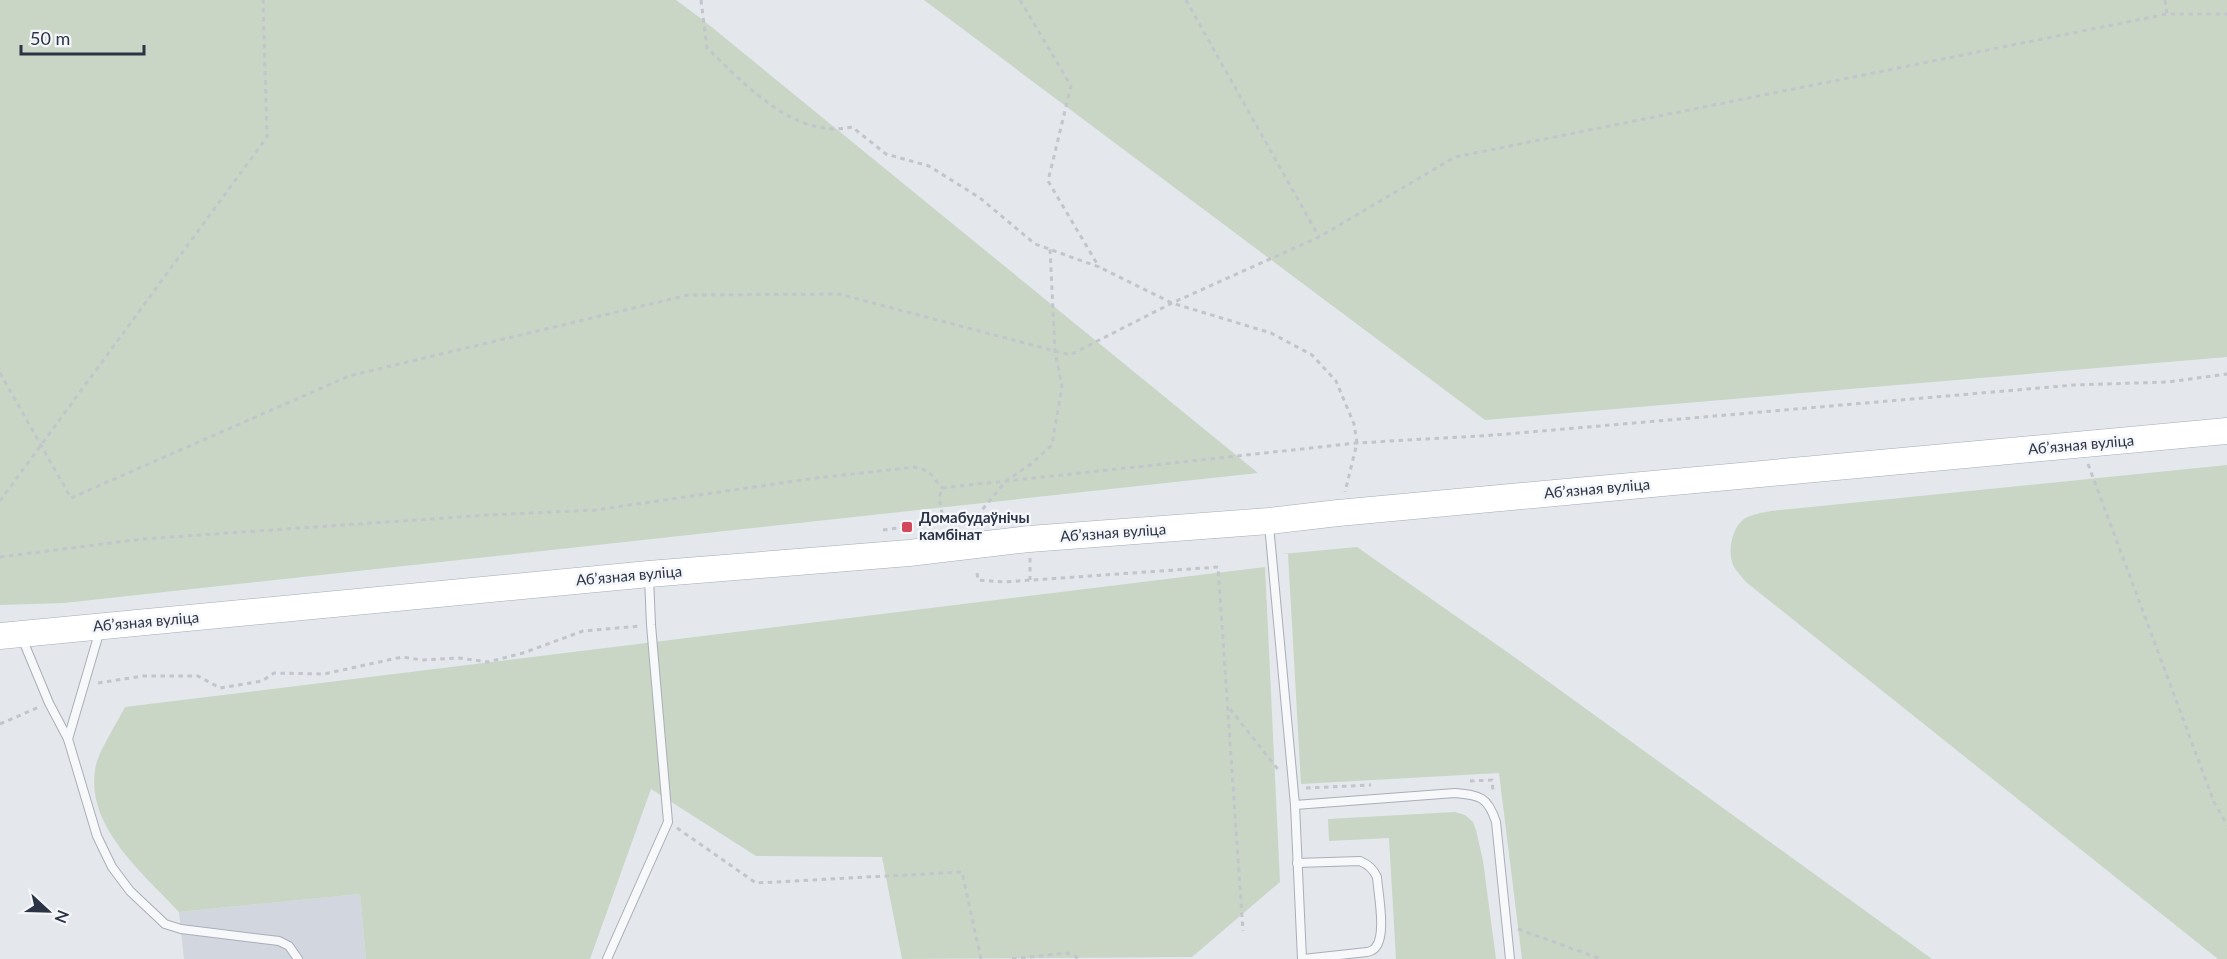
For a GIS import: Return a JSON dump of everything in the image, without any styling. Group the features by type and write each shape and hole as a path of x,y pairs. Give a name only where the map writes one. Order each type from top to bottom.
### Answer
{"main road":[{"name":"Абʼязная вуліца","path":"10,635 649,574 909,553 1029,539 1269,521 2227,431"}],"lane":[{"path":"1269,521 1293,789 1297,863 1303,959 1367,952 1375,949 1381,930 1377,877 1373,869 1360,861 1297,863"},
{"path":"607,959 668,822 651,625 649,574"},
{"path":"68,739 100,627"},
{"path":"10,635 68,739 97,836 111,867 130,891 165,924 181,929 279,941 289,946 298,959"},
{"path":"1294,805 1455,793 1470,794 1486,802 1496,822 1510,959"}],"path":[{"path":"0,501 267,137 263,0"},
{"path":"701,0 707,48 767,104 816,128 836,131 852,127 886,154 929,166 980,198 1035,244 1100,267 1172,303 1271,333 1312,355 1336,381 1354,424 1357,443 1351,473 1338,513"},
{"path":"1020,0 1071,86 1048,181 1100,267"},
{"path":"1186,0 1319,237"},
{"path":"2165,0 2167,14"},
{"path":"0,374 71,498 349,376 688,295 839,294 1070,355 1172,303 1319,237 1455,157 2167,14 2227,14"},
{"path":"971,523 1007,480 1031,464 1052,445 1062,386 1055,351 1050,249"},
{"path":"942,488 1357,443 1484,436 2074,385 2168,382 2227,374"},
{"path":"2081,446 2214,802 2227,825"},
{"path":"0,557 142,539 488,515 595,510 809,479 915,467 928,471 942,488"},
{"path":"942,488 939,498 944,524"},
{"path":"884,530 936,524"},
{"path":"977,573 978,580 1004,582 1218,567 1244,931"},
{"path":"82,689 100,682 143,676 198,676 220,688 262,681 274,673 324,674 402,657 422,660 459,658 488,662 523,653 583,631 651,625"},
{"path":"0,724 49,703"},
{"path":"1228,708 1293,789 1375,785"},
{"path":"1468,781 1492,780 1493,791"},
{"path":"668,822 756,883 962,872 981,959"},
{"path":"1510,925 1601,959"},
{"path":"1012,959 1067,952 1078,959"}],"shaded area":[{"path":"360,894 366,959 184,959 179,912"}],"green space":[{"path":"0,0 676,0 1258,473 64,603 0,605"},
{"path":"924,0 2227,0 2227,357 1485,420"},
{"path":"2227,465 2227,959 2218,959 1746,582 1735,569 1732,561 1731,548 1736,529 1744,519 1764,512"},
{"path":"1357,547 1510,654 1932,959 1522,959 1499,773 1301,784 1288,554 1282,554"},
{"path":"1265,567 1280,882 1192,957 902,959 882,857 756,856 651,789 590,959 366,959 360,894 179,912 133,864 107,828 98,808 94,787 96,765 125,707"},
{"path":"1455,812 1465,815 1473,822 1476,830 1483,861 1496,959 1396,959 1389,838 1329,841 1328,819"}],"place":[{"name":"Домабудаўнічы камбінат","path":"907,527"}]}
